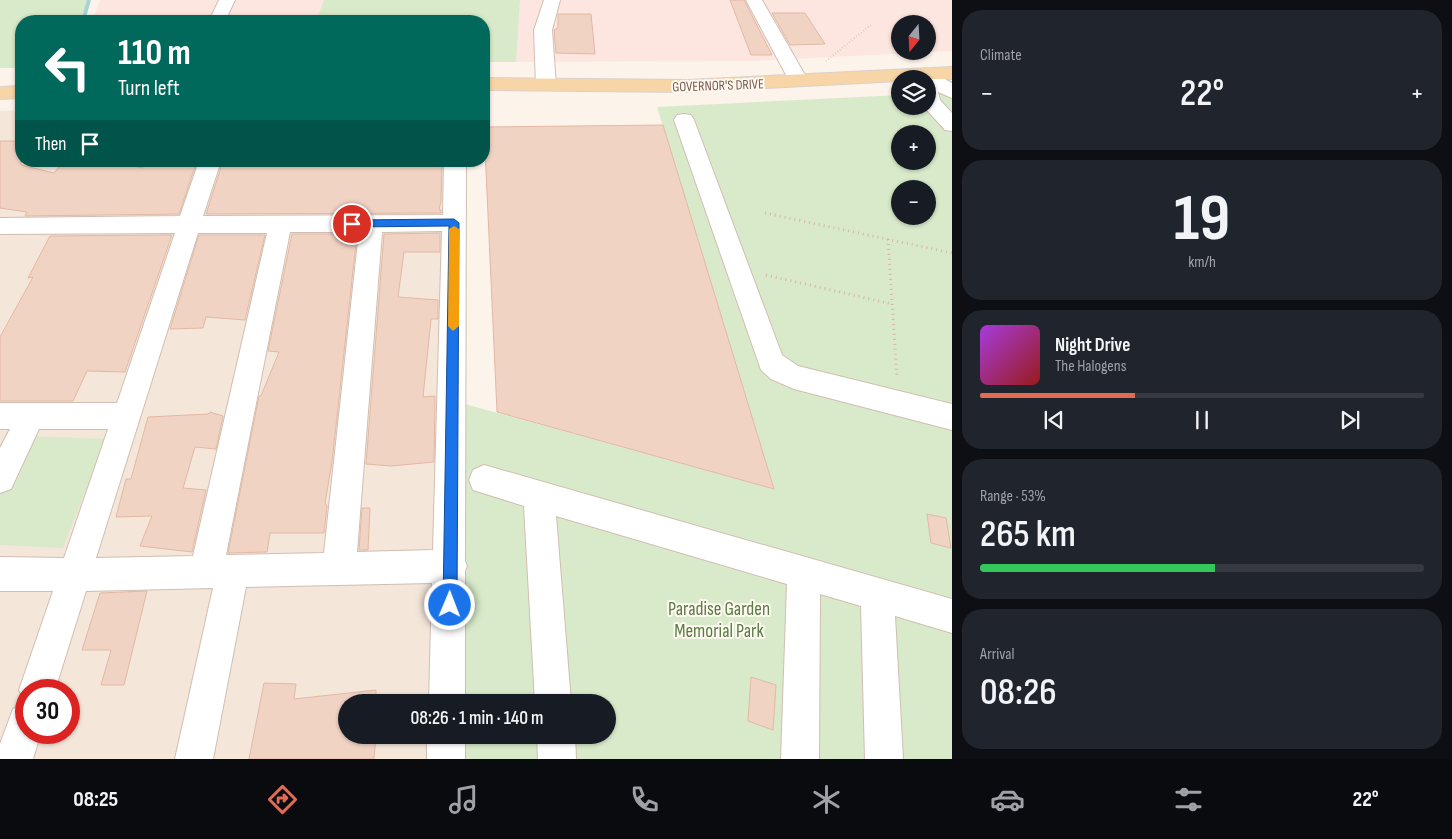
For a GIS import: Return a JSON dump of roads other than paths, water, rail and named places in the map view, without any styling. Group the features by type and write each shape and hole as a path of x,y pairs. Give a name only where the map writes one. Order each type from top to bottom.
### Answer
{"main road":[{"name":"GOVERNOR'S DRIVE","path":"936,77 952,73"},
{"name":"GOVERNOR'S DRIVE","path":"490,84 687,86 891,81"},
{"path":"0,93 15,92"}],"street":[{"path":"220,15 226,0"},
{"path":"546,86 543,30 552,0"},
{"path":"754,0 799,82"},
{"path":"936,84 952,92"},
{"path":"936,108 952,125"},
{"path":"684,120 769,357 776,367 802,379 952,417"},
{"path":"41,679 208,167"},
{"path":"447,694 451,566 455,167"},
{"path":"0,226 454,223"},
{"path":"194,759 219,572 280,224"},
{"path":"339,570 371,224"},
{"path":"0,416 126,416"},
{"path":"0,479 31,416"},
{"path":"484,480 952,616"},
{"path":"538,496 552,694"},
{"path":"0,574 75,575 451,566"},
{"path":"800,759 804,574"},
{"path":"877,594 884,759"},
{"path":"14,759 19,744"},
{"path":"446,744 446,759"},
{"path":"556,744 557,759"}],"waterway":[{"path":"85,15 89,0"}],"park label":[{"name":"Paradise Garden Memorial Park","path":"719,619"}]}
